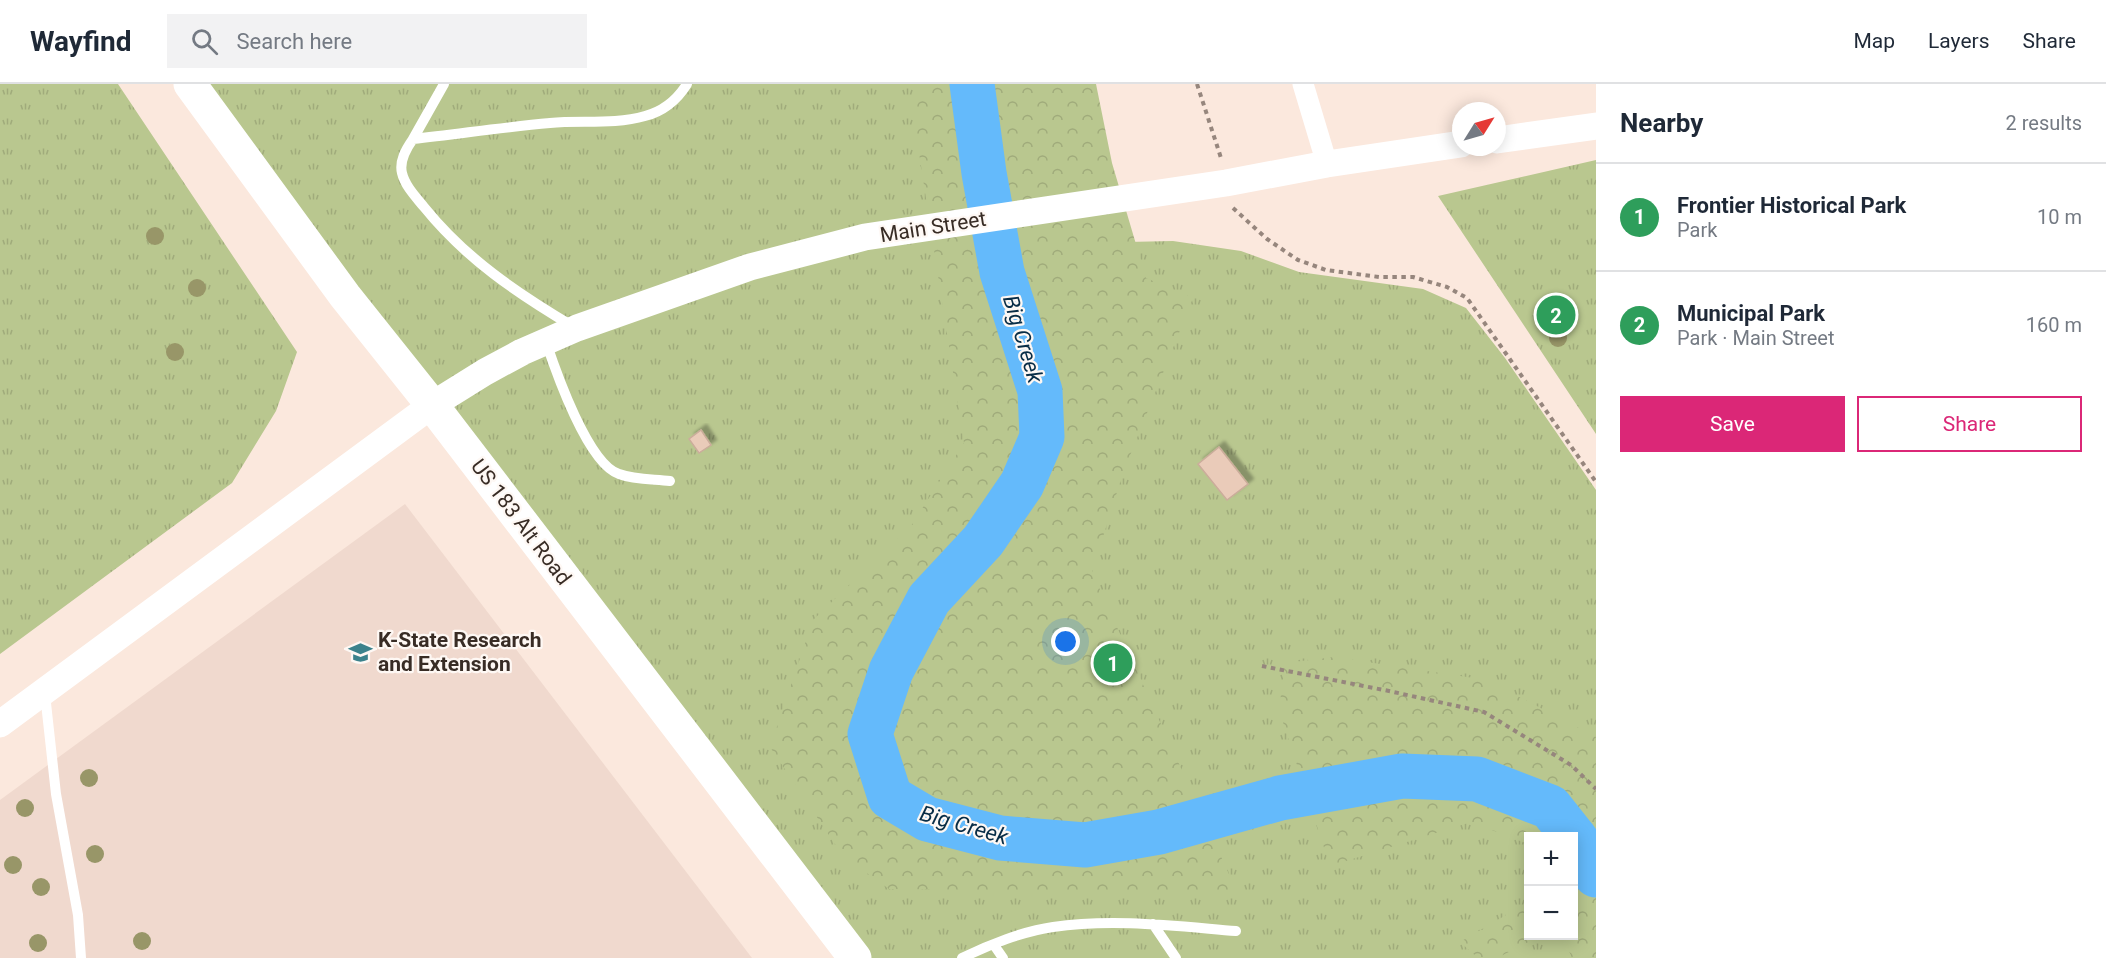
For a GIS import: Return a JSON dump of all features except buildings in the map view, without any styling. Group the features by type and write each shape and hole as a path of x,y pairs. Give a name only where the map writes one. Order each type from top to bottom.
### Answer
{"highway":[{"name":"US 183 Alt Road","path":"190,84 345,296 432,405 855,958"}],"street":[{"path":"1303,84 1327,164"},
{"path":"1506,139 1596,126"},
{"name":"Main Street","path":"0,724 432,405 522,352 577,328 750,267 865,237 1226,183 1327,164 1452,145"}],"lane":[{"path":"444,84 404,154 401,171 412,193 446,234 480,264 515,290 577,328"},
{"path":"413,139 550,123 609,122 633,119 646,116 669,105 679,97 687,84"},
{"path":"546,342 568,402 601,460 612,471 620,475 670,481"},
{"path":"45,691 56,794 78,915 81,958"},
{"path":"962,958 1051,927 1102,923 1153,924 1236,931"},
{"path":"1153,924 1176,958"},
{"path":"994,945 1003,958"}],"path":[{"path":"1197,84 1222,164 1228,202 1233,209 1267,239 1298,260 1326,270 1379,277 1413,277 1447,287 1467,298 1596,482"},
{"path":"1262,666 1484,712 1571,765 1596,789"}],"shaded area":[{"name":"K-State Research and Extension","path":"405,504 752,958 0,958 0,800"}],"green space":[{"path":"0,84 118,84 297,352 276,411 232,483 0,654"},
{"path":"190,84 972,84 1079,243 1173,241 1241,251 1299,272 1423,289 1466,308 1505,358 1596,490 1596,958 855,958"},
{"path":"917,84 1096,84 1112,163 1146,278 1193,298 1123,473 1092,572 1238,894 889,889 843,856 770,747 813,620 911,526 964,443 917,140"},
{"path":"1596,160 1596,434 1438,196"},
{"path":"1334,657 1487,680 1596,737 1596,958 1572,958 1564,940 1578,940 1578,832 1524,832 1524,842 1471,822 1330,866 1279,710 1285,663"},
{"path":"1524,904 1524,940 1532,940 1497,958 1478,958 1460,942"}],"waterway":[{"name":"Big Creek","path":"972,84 984,173 1002,272 1040,391 1042,437 1022,484 983,541 929,599 891,671 870,734 890,797 927,819 1000,838 1085,845 1159,832 1280,798 1402,776 1477,779 1550,807 1570,832"},
{"name":"Big Creek","path":"1578,843 1596,875"}],"place":[{"name":"Municipal Park","path":"1556,315"},
{"name":"K-State Research and Extension","path":"360,652"},
{"name":"Frontier Historical Park","path":"1113,663"}]}
